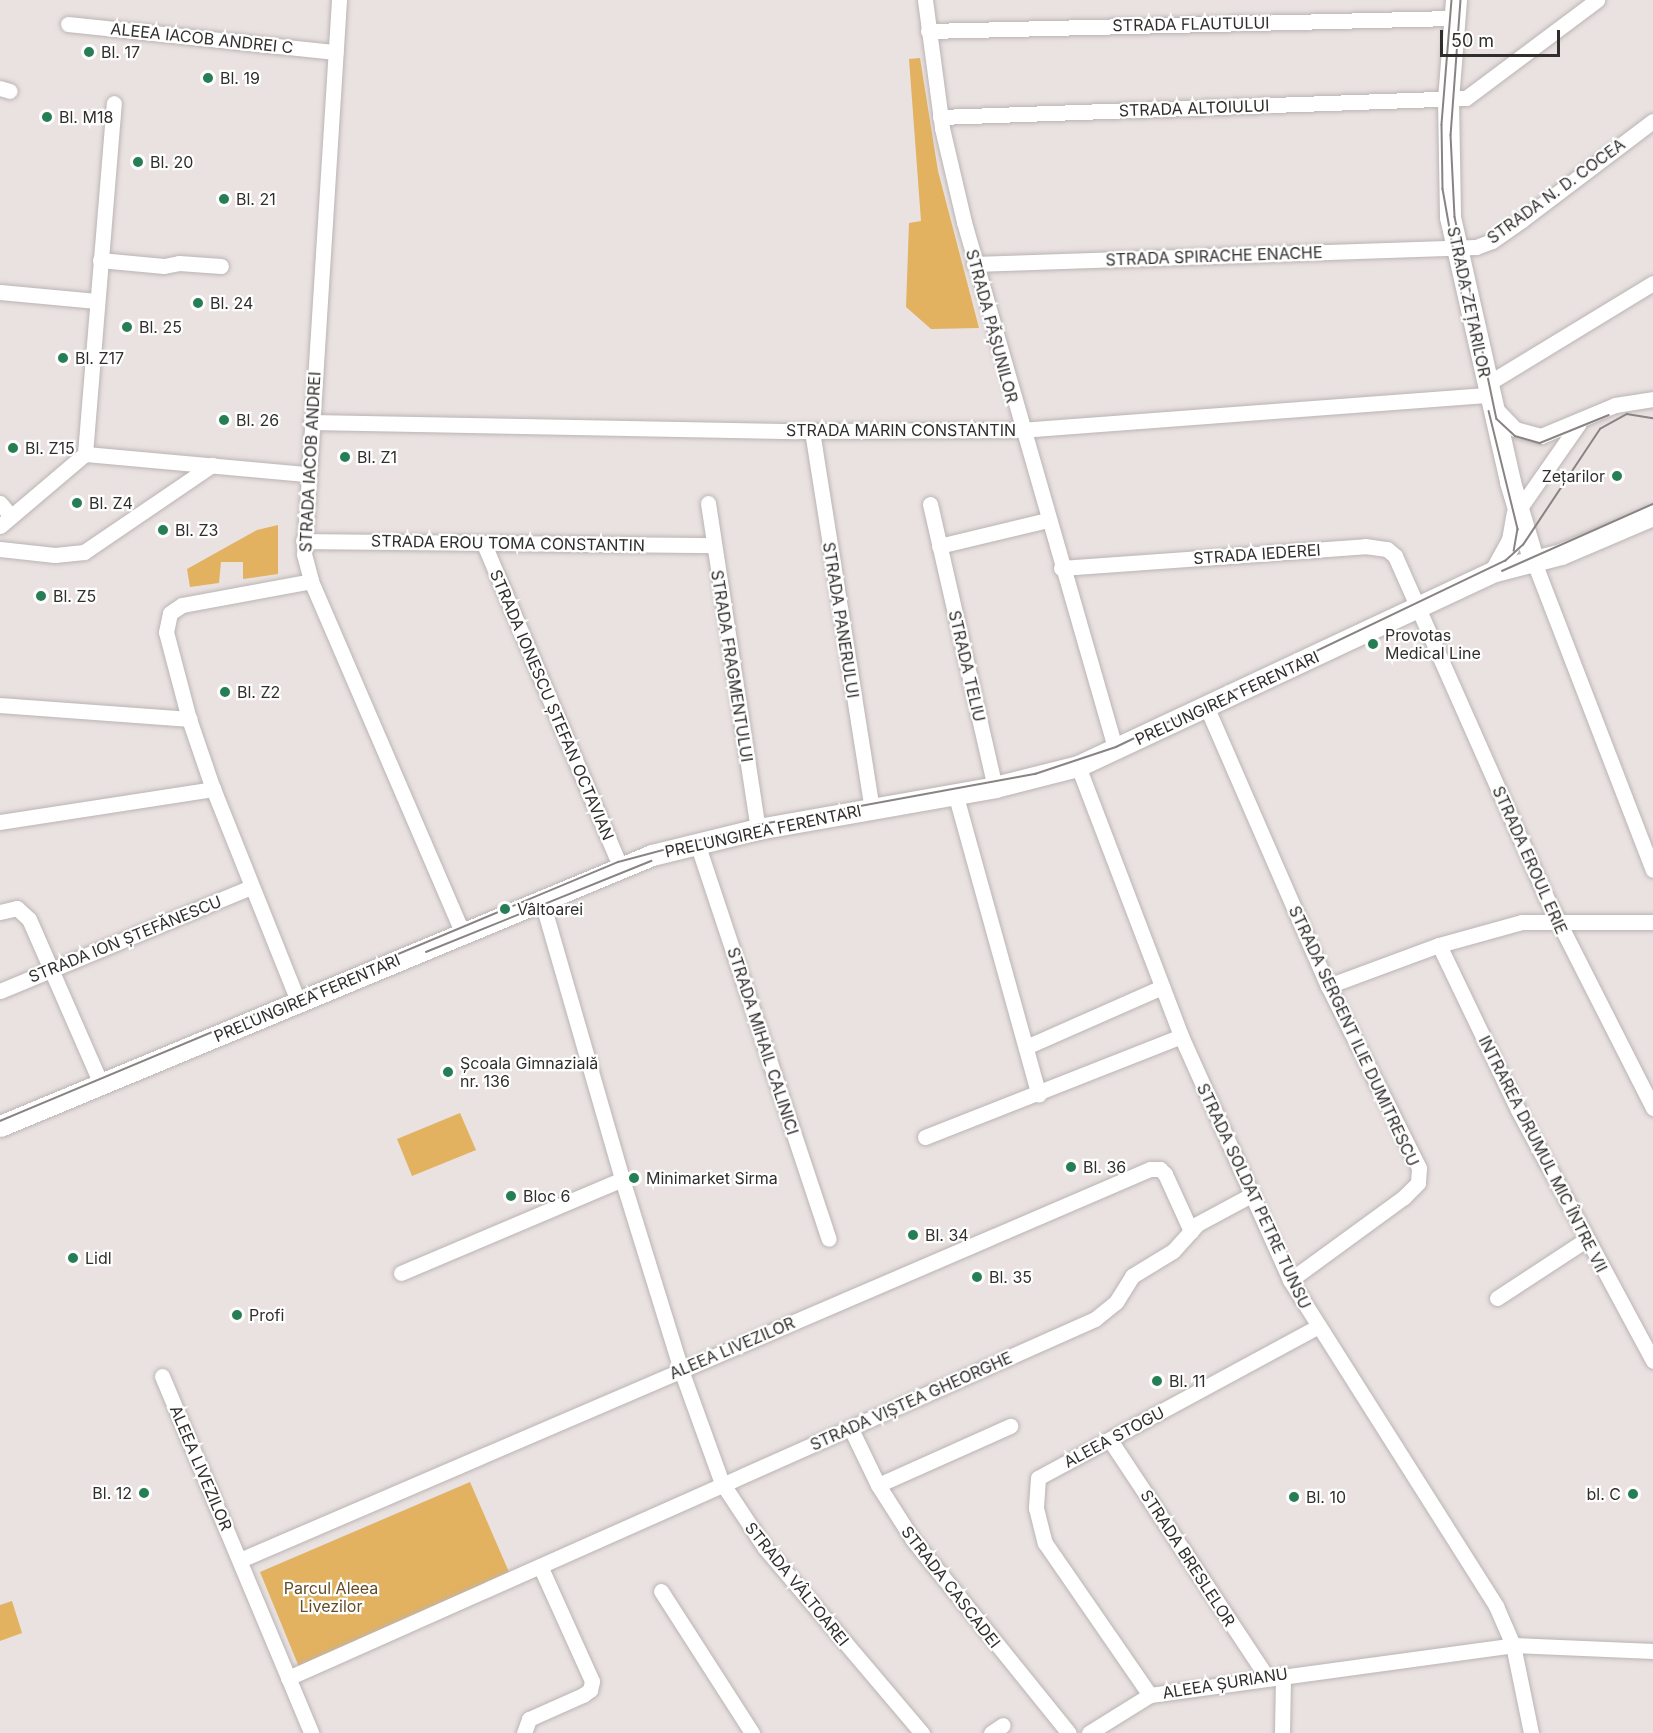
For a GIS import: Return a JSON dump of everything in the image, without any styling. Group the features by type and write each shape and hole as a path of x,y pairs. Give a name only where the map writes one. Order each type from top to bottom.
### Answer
{"main road":[{"name":"STRADA ZEȚARILOR","path":"1455,9 1448,100 1448,182 1454,248 1517,512 1534,562"},
{"path":"1495,571 1512,540 1517,512"},
{"name":"PRELUNGIREA FERENTARI","path":"0,1126 620,866 697,843 758,829 995,787 1078,766 1116,751 1495,571 1534,562 1653,515"}],"street":[{"name":"STRADA IACOB ANDREI","path":"311,582 303,541 306,474 339,0"},
{"name":"STRADA PĂȘUNILOR","path":"925,0 940,117 974,264 1116,751"},
{"name":"STRADA ALTOIULUI","path":"940,117 1448,100 1477,93 1597,0"},
{"name":"STRADA FLAUTULUI","path":"928,31 1455,9"},
{"name":"ALEEA IACOB ANDREI C","path":"68,24 336,52"},
{"path":"85,454 114,103"},
{"name":"STRADA N. D. COCEA","path":"1454,248 1492,241 1653,121"},
{"name":"STRADA SPIRACHE ENACHE","path":"974,264 1454,248"},
{"path":"100,260 164,266 179,262 221,266"},
{"name":"STRADA MARIN CONSTANTIN","path":"310,422 812,431 1021,430 1489,395 1653,283"},
{"path":"0,292 97,301"},
{"path":"1489,395 1515,429 1527,435 1548,435 1615,405 1652,396"},
{"path":"1517,512 1579,423"},
{"name":"STRADA PANERULUI","path":"812,431 872,808"},
{"path":"0,503 5,521 85,454 306,474"},
{"path":"0,549 55,555 84,552 212,465"},
{"name":"STRADA FRAGMENTULUI","path":"708,503 758,829"},
{"name":"STRADA TELIU","path":"930,504 995,787"},
{"path":"939,546 1047,520"},
{"name":"STRADA EROU TOMA CONSTANTIN","path":"303,541 713,545"},
{"name":"STRADA IONESCU ȘTEFAN OCTAVIAN","path":"484,544 620,866"},
{"name":"STRADA IEDEREI","path":"1061,568 1377,547 1395,556 1419,606"},
{"path":"1534,562 1653,870"},
{"path":"298,1001 213,789 189,719 168,642 170,614 193,603 311,582 462,932"},
{"name":"STRADA EROUL ERIE","path":"1419,606 1557,921 1653,1108"},
{"path":"0,705 189,719"},
{"name":"STRADA SERGENT ILIE DUMITRESCU","path":"1207,708 1328,986 1415,1159 1420,1176 1404,1197 1290,1280"},
{"name":"STRADA SOLDAT PETRE TUNSU","path":"1078,766 1181,1036 1290,1280 1317,1326 1496,1605 1512,1645 1532,1733"},
{"path":"0,822 213,789"},
{"path":"955,793 1039,1095"},
{"name":"STRADA MIHAIL CALINICI","path":"697,843 829,1239"},
{"name":"STRADA ION ȘTEFĂNESCU","path":"0,991 251,887"},
{"name":"STRADA VÂLTOAREI","path":"541,898 622,1179 681,1370 722,1483 765,1548 922,1733"},
{"path":"0,912 23,911 101,1084"},
{"path":"1328,986 1438,945 1522,922 1653,922"},
{"name":"INTRAREA DRUMUL MIC ÎNTRE VII","path":"1438,945 1518,1110 1653,1361"},
{"path":"1026,1047 1162,987"},
{"path":"925,1137 1039,1095 1181,1036"},
{"name":"ALEEA LIVEZILOR","path":"240,1560 1150,1169 1160,1168 1165,1174 1191,1231"},
{"path":"401,1273 622,1179"},
{"name":"STRADA VIȘTEA GHEORGHE","path":"540,1566 722,1483 851,1429 1095,1319 1116,1302 1132,1276 1163,1260 1191,1231 1217,1211 1251,1195"},
{"path":"1497,1298 1587,1239"},
{"name":"ALEEA STOGU","path":"1038,1478 1317,1326"},
{"name":"ALEEA LIVEZILOR","path":"162,1376 311,1733"},
{"path":"878,1485 1010,1426"},
{"name":"STRADA CASCADEI","path":"851,1429 878,1485 935,1571 1069,1733"},
{"name":"STRADA BRESLELOR","path":"1110,1440 1266,1676"},
{"name":"ALEEA ȘURIANU","path":"1038,1478 1036,1508 1045,1543 1150,1695 1266,1676 1512,1645 1653,1651"},
{"path":"288,1678 540,1566 592,1680 590,1690 583,1695 529,1719 524,1733"},
{"path":"661,1591 752,1733"},
{"path":"1282,1733 1283,1674"},
{"path":"1089,1733 1150,1695"}],"green space":[{"path":"920,58 938,171 979,328 931,329 906,307 909,223 921,221 909,59"},
{"path":"278,525 278,574 243,579 243,562 221,562 219,583 190,587 187,569 257,530"},
{"path":"460,1113 476,1150 412,1176 397,1139"},
{"name":"Parcul Aleea Livezilor","path":"470,1482 509,1572 299,1667 260,1572"},
{"path":"12,1601 22,1633 0,1641 0,1605"}],"tram line":[{"path":"1452,0 1442,125 1443,189 1463,303"},
{"path":"1461,0 1451,135 1455,217 1497,419 1515,436 1540,443 1609,415"},
{"path":"1489,411 1518,529 1514,551"},
{"path":"0,1121 618,862 757,825 1035,774 1116,747 1505,561 1523,545 1600,429 1627,414 1653,418"},
{"path":"1502,571 1653,504"},
{"path":"1186,723 1232,701"},
{"path":"426,952 651,861"}],"place":[{"name":"Bl. 17","path":"89,52"},
{"name":"Bl. 19","path":"208,78"},
{"name":"Bl. M18","path":"47,117"},
{"name":"Bl. 20","path":"138,162"},
{"name":"Bl. 21","path":"224,199"},
{"name":"Bl. 24","path":"198,303"},
{"name":"Bl. 25","path":"127,327"},
{"name":"Bl. Z17","path":"63,358"},
{"name":"Bl. 26","path":"224,420"},
{"name":"Bl. Z15","path":"13,448"},
{"name":"Bl. Z1","path":"345,457"},
{"name":"Zețarilor","path":"1617,476"},
{"name":"Bl. Z4","path":"77,503"},
{"name":"Bl. Z3","path":"163,530"},
{"name":"Bl. Z5","path":"41,596"},
{"name":"Provotas Medical Line","path":"1373,644"},
{"name":"Bl. Z2","path":"225,692"},
{"name":"Vâltoarei","path":"505,909"},
{"name":"Școala Gimnazială nr. 136","path":"448,1072"},
{"name":"Bl. 36","path":"1071,1167"},
{"name":"Minimarket Sirma","path":"634,1178"},
{"name":"Bloc 6","path":"511,1196"},
{"name":"Bl. 34","path":"913,1235"},
{"name":"Lidl","path":"73,1258"},
{"name":"Bl. 35","path":"977,1277"},
{"name":"Profi","path":"237,1315"},
{"name":"Bl. 11","path":"1157,1381"},
{"name":"Bl. 12","path":"144,1493"},
{"name":"bl. C","path":"1633,1494"},
{"name":"Bl. 10","path":"1294,1497"}]}
